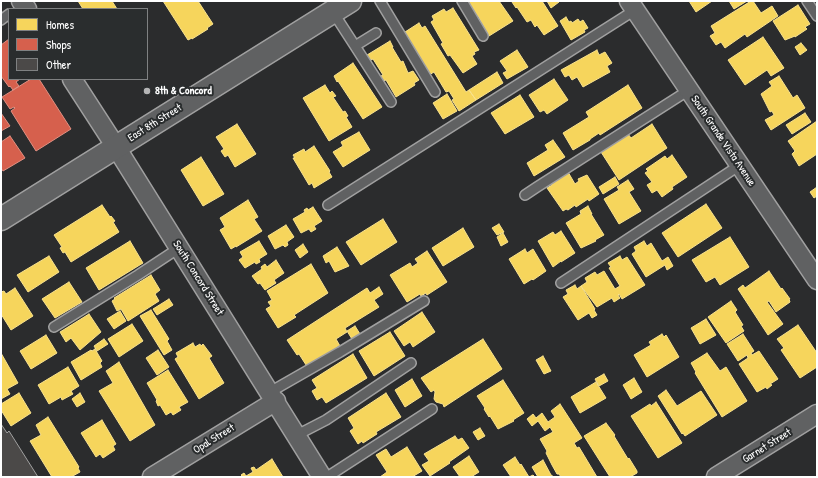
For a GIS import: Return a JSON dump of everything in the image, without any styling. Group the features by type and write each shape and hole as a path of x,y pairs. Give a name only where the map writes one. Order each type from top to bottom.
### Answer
{"main road":[{"name":"East 8th Street","path":"1,219 342,6"}],"street":[{"name":"South Grande Vista Avenue","path":"632,6 817,280"},
{"name":"South Concord Street","path":"73,80 322,477"},
{"name":"Opal Street","path":"152,477 273,397"},
{"name":"Garnet Street","path":"716,477 817,414"}],"lane":[{"path":"380,1 436,92"},
{"path":"462,1 483,36"},
{"path":"807,1 817,16"},
{"path":"342,6 355,46 391,102"},
{"path":"328,205 632,6"},
{"path":"355,46 376,33"},
{"path":"525,196 689,90"},
{"path":"561,282 740,165"},
{"path":"54,327 138,276 179,248"},
{"path":"273,397 340,352 424,301"},
{"path":"297,435 326,420 411,363"},
{"path":"327,477 432,409"}],"building: Homes":[{"path":"78,1 112,1 116,8 82,8"},
{"path":"163,1 198,1 213,24 207,28 208,29 188,40"},
{"path":"468,1 499,1 513,21 489,36 478,16 475,18 473,14 475,12"},
{"path":"542,1 558,26 544,35 537,25 535,27 531,20 527,22 512,2"},
{"path":"547,1 558,1 559,2 551,8"},
{"path":"689,1 712,1 696,12"},
{"path":"729,1 747,1 734,9"},
{"path":"753,1 761,13 772,6 778,16 747,37 745,34 725,48 721,42 716,45 710,36 715,33 711,26"},
{"path":"798,5 810,24 805,27 807,29 795,37 785,40 773,21"},
{"path":"453,8 479,50 474,52 475,54 472,56 477,64 463,73 450,55 448,56 441,44 443,43 431,22 434,20 432,16 444,9 446,12"},
{"path":"566,17 569,22 571,21 572,23 578,19 580,22 583,20 588,28 584,30 585,32 571,40 560,21"},
{"path":"419,23 422,28 425,26 466,92 469,90 476,100 459,111 452,100 454,99 449,91 446,92 434,72 429,75 405,39 408,37 405,32"},
{"path":"763,37 784,68 771,76 767,70 745,85 728,60"},
{"path":"390,41 401,62 403,61 408,73 413,71 419,80 414,83 415,85 396,97 386,80 383,81 381,76 383,75 373,59 371,60 367,55"},
{"path":"801,43 807,50 800,55 795,47"},
{"path":"517,50 528,67 507,79 503,73 507,71 500,61"},
{"path":"597,50 599,55 605,52 612,63 607,66 610,72 583,87 577,77 572,80 569,75 565,77 561,70"},
{"path":"353,63 382,107 363,119 334,76"},
{"path":"497,72 503,83 476,100 469,90"},
{"path":"779,76 793,98 797,95 805,108 771,130 765,120 774,115 772,111 770,112 761,94 772,86 769,82"},
{"path":"554,79 568,100 547,114 544,110 540,112 529,95"},
{"path":"325,85 330,93 332,91 336,96 333,97 343,112 345,111 348,116 346,117 352,127 329,141 303,98"},
{"path":"628,85 642,108 600,135 599,133 573,150 563,133 589,117 586,112"},
{"path":"447,94 457,111 443,119 433,103"},
{"path":"520,95 534,117 505,134 491,113"},
{"path":"805,113 811,122 792,134 786,125"},
{"path":"817,121 817,154 799,166 792,154 795,151 788,141"},
{"path":"237,124 256,154 235,167 228,155 225,157 221,151 224,149 216,137"},
{"path":"652,124 667,148 619,180 601,152 628,134 631,138"},
{"path":"359,132 370,150 343,167 333,152 343,146 341,142"},
{"path":"553,140 565,157 534,176 527,163 548,150 545,145"},
{"path":"314,146 330,171 329,172 332,177 314,188 312,183 309,185 293,158 295,158 293,155 304,149 305,152"},
{"path":"672,155 687,177 672,187 673,189 662,197 657,190 652,193 647,185 652,182 645,173 648,171 646,169 665,156 667,159"},
{"path":"201,157 224,194 203,206 181,170"},
{"path":"568,172 575,184 579,181 578,179 587,175 599,194 589,201 588,199 576,207 575,205 568,210 566,209 563,211 547,188 552,185 551,183"},
{"path":"615,177 619,184 603,194 599,187"},
{"path":"628,180 634,189 629,192 641,211 619,224 604,199 619,190 617,187"},
{"path":"817,187 817,196 814,198 810,192"},
{"path":"248,200 258,217 254,219 262,231 231,249 220,230 225,227 220,218"},
{"path":"706,204 722,228 678,257 662,233"},
{"path":"102,205 110,217 111,216 115,221 113,222 119,232 71,262 65,252 63,253 60,248 62,247 54,235"},
{"path":"588,206 591,214 604,235 595,240 596,241 581,248 566,223 581,214 580,211"},
{"path":"313,207 322,221 314,226 316,229 311,232 309,229 301,233 293,219 305,212 304,210 307,208 308,210"},
{"path":"383,219 397,242 361,265 346,242"},
{"path":"499,224 504,232 497,235 492,228"},
{"path":"286,225 294,237 287,242 288,245 285,247 283,245 275,249 268,236"},
{"path":"463,228 474,247 443,266 432,248"},
{"path":"561,231 575,253 553,267 538,241 553,232 555,235"},
{"path":"503,233 508,242 501,246 497,237"},
{"path":"730,237 749,267 720,285 715,277 706,282 692,260"},
{"path":"130,241 143,263 99,290 86,268"},
{"path":"259,241 267,254 259,259 260,262 256,264 255,262 245,268 239,260 243,257 240,252"},
{"path":"644,241 647,246 651,243 662,261 668,257 673,266 667,270 665,265 646,277 632,254 636,251 634,247"},
{"path":"303,244 308,252 300,258 295,250"},
{"path":"337,247 349,266 335,272 329,261 326,263 323,256"},
{"path":"525,249 527,253 533,249 546,271 524,284 509,259"},
{"path":"427,251 447,282 427,295 426,293 421,296 420,294 407,302 390,275 410,263 412,267 418,263 415,259"},
{"path":"49,256 59,272 28,292 17,275"},
{"path":"620,256 622,260 627,257 645,285 622,299 619,294 618,295 620,298 614,302 612,298 597,307 581,286 587,282 585,278 595,272 597,275 604,271 615,289 620,286 609,268 611,267 608,263"},
{"path":"276,260 284,273 274,280 276,283 265,290 252,276 262,269 261,267 265,264 267,267"},
{"path":"311,264 328,293 294,315 296,317 278,328 266,309 271,306 268,302 272,300 267,291"},
{"path":"769,271 790,299 790,302 776,312 769,301 767,302 783,324 768,335 738,289 743,285 745,288"},
{"path":"151,275 160,290 155,294 159,301 128,321 121,309 117,311 112,301 115,299 114,298"},
{"path":"69,282 82,302 55,318 42,299"},
{"path":"575,285 577,289 581,286 597,315 592,318 589,313 578,320 563,297 568,294 566,290"},
{"path":"379,287 383,294 374,300 379,307 345,328 347,332 336,339 340,348 308,368 287,340 367,288 370,293"},
{"path":"15,288 33,316 11,330 1,314 1,292 4,291 6,294"},
{"path":"169,299 173,305 157,315 153,309"},
{"path":"731,301 737,310 735,312 743,325 741,326 744,331 726,343 708,317"},
{"path":"151,310 169,339 167,341 172,350 164,355 140,316"},
{"path":"120,311 126,321 114,329 107,319"},
{"path":"422,312 435,332 413,347 410,342 404,346 394,331"},
{"path":"89,314 101,332 80,350 71,338 66,342 60,332"},
{"path":"706,319 716,335 700,344 691,328"},
{"path":"132,324 143,341 119,357 108,339"},
{"path":"798,325 817,353 817,367 800,378 781,350 784,348 777,339"},
{"path":"355,326 360,334 352,339 347,331"},
{"path":"390,332 405,356 374,376 359,351"},
{"path":"662,334 664,337 666,335 679,357 647,377 634,355 651,345 649,342"},
{"path":"743,334 754,351 751,353 752,355 759,351 778,379 770,384 772,385 767,389 766,387 757,392 739,364 748,358 747,355 738,361 727,344"},
{"path":"46,335 57,353 31,369 20,351"},
{"path":"104,339 108,344 97,351 94,346"},
{"path":"483,339 502,369 444,407 443,404 436,402 434,399 434,390 431,392 421,378"},
{"path":"193,343 195,347 203,344 212,356 209,358 224,383 199,399 175,359 178,357 176,353"},
{"path":"95,349 102,361 100,363 102,367 81,380 71,362"},
{"path":"158,350 169,367 157,375 146,358"},
{"path":"1,353 18,383 7,389 10,394 1,399"},
{"path":"707,353 720,371 726,367 747,401 722,417 695,373 696,372 691,363"},
{"path":"353,354 367,378 326,403 322,397 317,400 312,391 317,388 312,380"},
{"path":"543,356 551,371 544,374 536,360"},
{"path":"119,362 155,425 130,441 99,391 113,383 106,371"},
{"path":"68,367 79,386 71,391 73,394 62,400 61,397 49,404 38,385"},
{"path":"168,370 188,402 179,407 181,410 173,415 171,412 166,415 160,405 158,406 157,400 147,383"},
{"path":"604,374 608,381 599,386 595,379"},
{"path":"634,378 642,392 631,399 623,385"},
{"path":"412,379 422,396 405,407 395,390"},
{"path":"503,380 524,413 513,420 514,421 498,429 477,396"},
{"path":"596,382 606,398 580,413 571,397"},
{"path":"666,390 677,406 701,391 717,415 685,436 683,433 682,434 658,396"},
{"path":"19,393 31,413 11,426 1,410 1,404"},
{"path":"80,393 85,402 77,407 72,399"},
{"path":"386,393 401,417 376,432 377,434 363,443 362,441 358,444 350,431 354,428 348,418"},
{"path":"656,402 682,443 658,458 631,416"},
{"path":"560,404 582,438 574,443 577,448 579,447 597,477 561,477 557,474 540,439 553,432 550,427 545,431 538,421 532,426 527,419 533,414 536,418 542,413 548,422 555,417 551,411"},
{"path":"48,417 79,467 80,472 71,477 52,477 30,441 41,435 36,425"},
{"path":"102,420 116,444 113,446 115,450 103,458 100,454 96,457 81,433"},
{"path":"606,423 637,471 637,473 630,477 610,477 584,436"},
{"path":"480,428 485,436 478,440 473,432"},
{"path":"455,436 458,440 462,438 469,448 430,476 422,465 429,461 424,454"},
{"path":"407,447 422,471 412,477 380,477 387,472 376,455 386,449 391,457"},
{"path":"469,456 479,472 471,477 460,477 453,467"},
{"path":"515,457 529,477 511,477 503,465"},
{"path":"272,459 283,477 243,477 241,475 244,473 246,476 253,472 251,468 254,467 256,470"},
{"path":"543,460 551,475 554,477 538,477 532,467"}],"building: Shops":[{"path":"8,40 8,80 19,80 16,82 19,86 13,90 1,76 1,45"},
{"path":"29,80 40,80 71,129 36,151 11,111 15,108 10,109 2,97"},
{"path":"1,113 10,126 1,131"},
{"path":"10,136 25,158 3,171 1,168 1,142"}],"building: Other":[{"path":"1,424 7,433 9,431 38,477 1,477"}],"place":[{"name":"8th & Concord","path":"147,91"}]}
